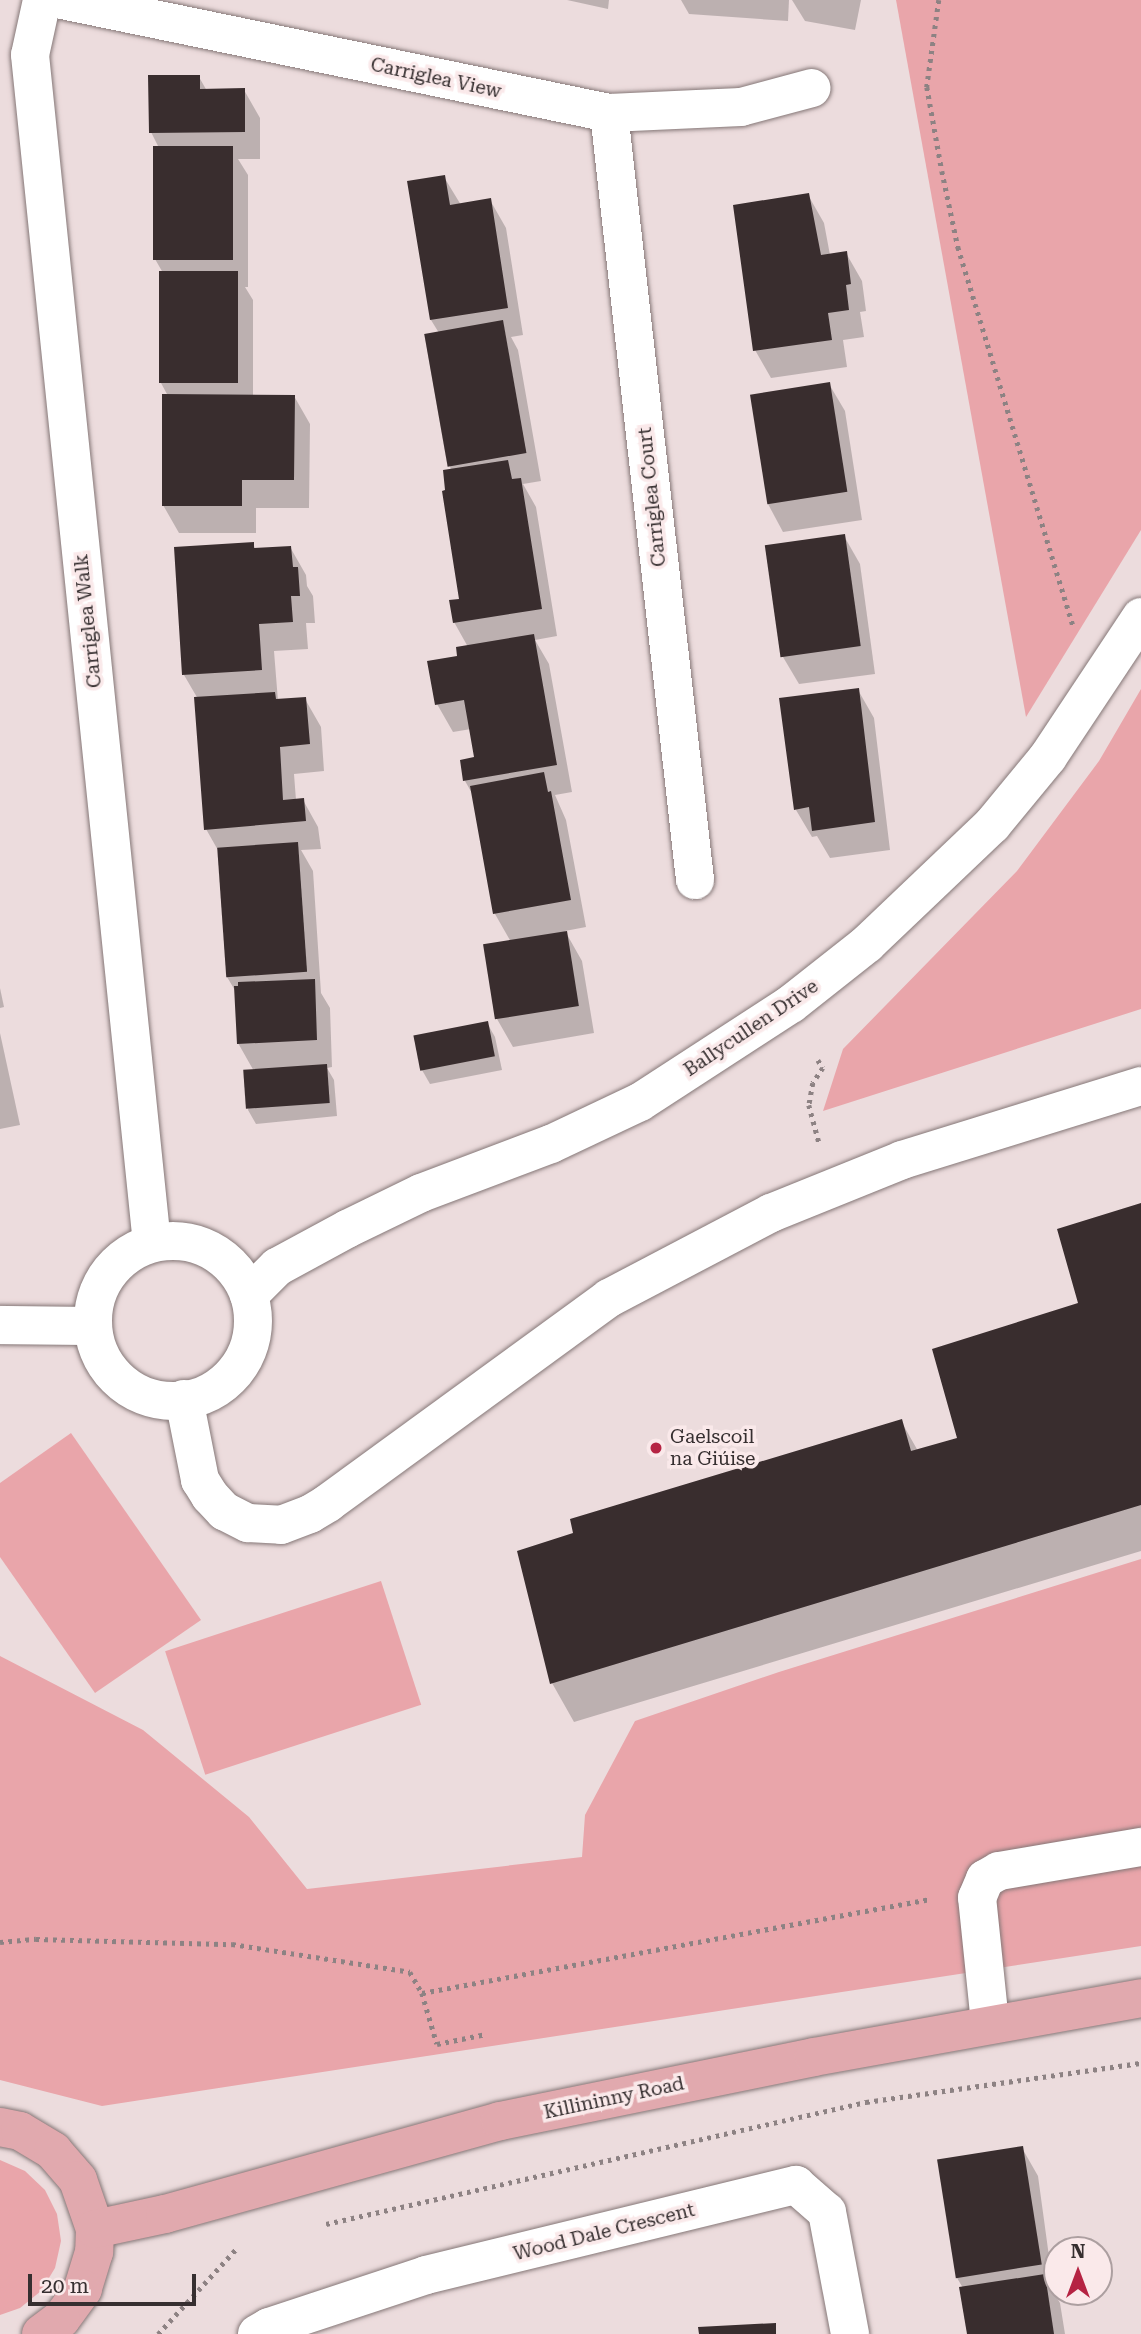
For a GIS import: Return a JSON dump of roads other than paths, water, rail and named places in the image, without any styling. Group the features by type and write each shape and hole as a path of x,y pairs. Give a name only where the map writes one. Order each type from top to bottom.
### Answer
{"main road":[{"name":"Killininny Road","path":"95,2229 165,2214 500,2121 990,2023 1141,1998"},
{"path":"0,2127 20,2131 53,2151 78,2180 95,2229 94,2252 83,2288 61,2319 41,2334"}],"street":[{"name":"Carriglea Walk","path":"42,0 30,55 152,1243"},
{"name":"Carriglea View","path":"62,0 609,113 741,107 812,88"},
{"name":"Carriglea Court","path":"609,113 695,880"},
{"name":"Ballycullen Drive","path":"249,1295 277,1267 346,1229 421,1193 551,1144 640,1102 791,1004 867,944 992,825 1048,757 1141,617"},
{"path":"184,1399 200,1480 210,1496 224,1511 248,1523 281,1525 310,1514 328,1503 609,1298 771,1213 902,1160 1141,1086"},
{"path":"176,1241 199,1245 221,1256 238,1273 249,1295 253,1320 250,1345 238,1368 220,1386 197,1397 149,1397 128,1387 110,1371 98,1350 93,1326 96,1299 107,1274 127,1255 152,1243 176,1241"},
{"path":"0,1325 93,1326"},
{"path":"990,2023 977,1898 985,1879 999,1871 1141,1847"},
{"name":"Wood Dale Crescent","path":"257,2334 269,2327 426,2275 796,2185 827,2212 849,2334"}],"place":[{"name":"Gaelscoil na Giúise","path":"656,1448"}]}
